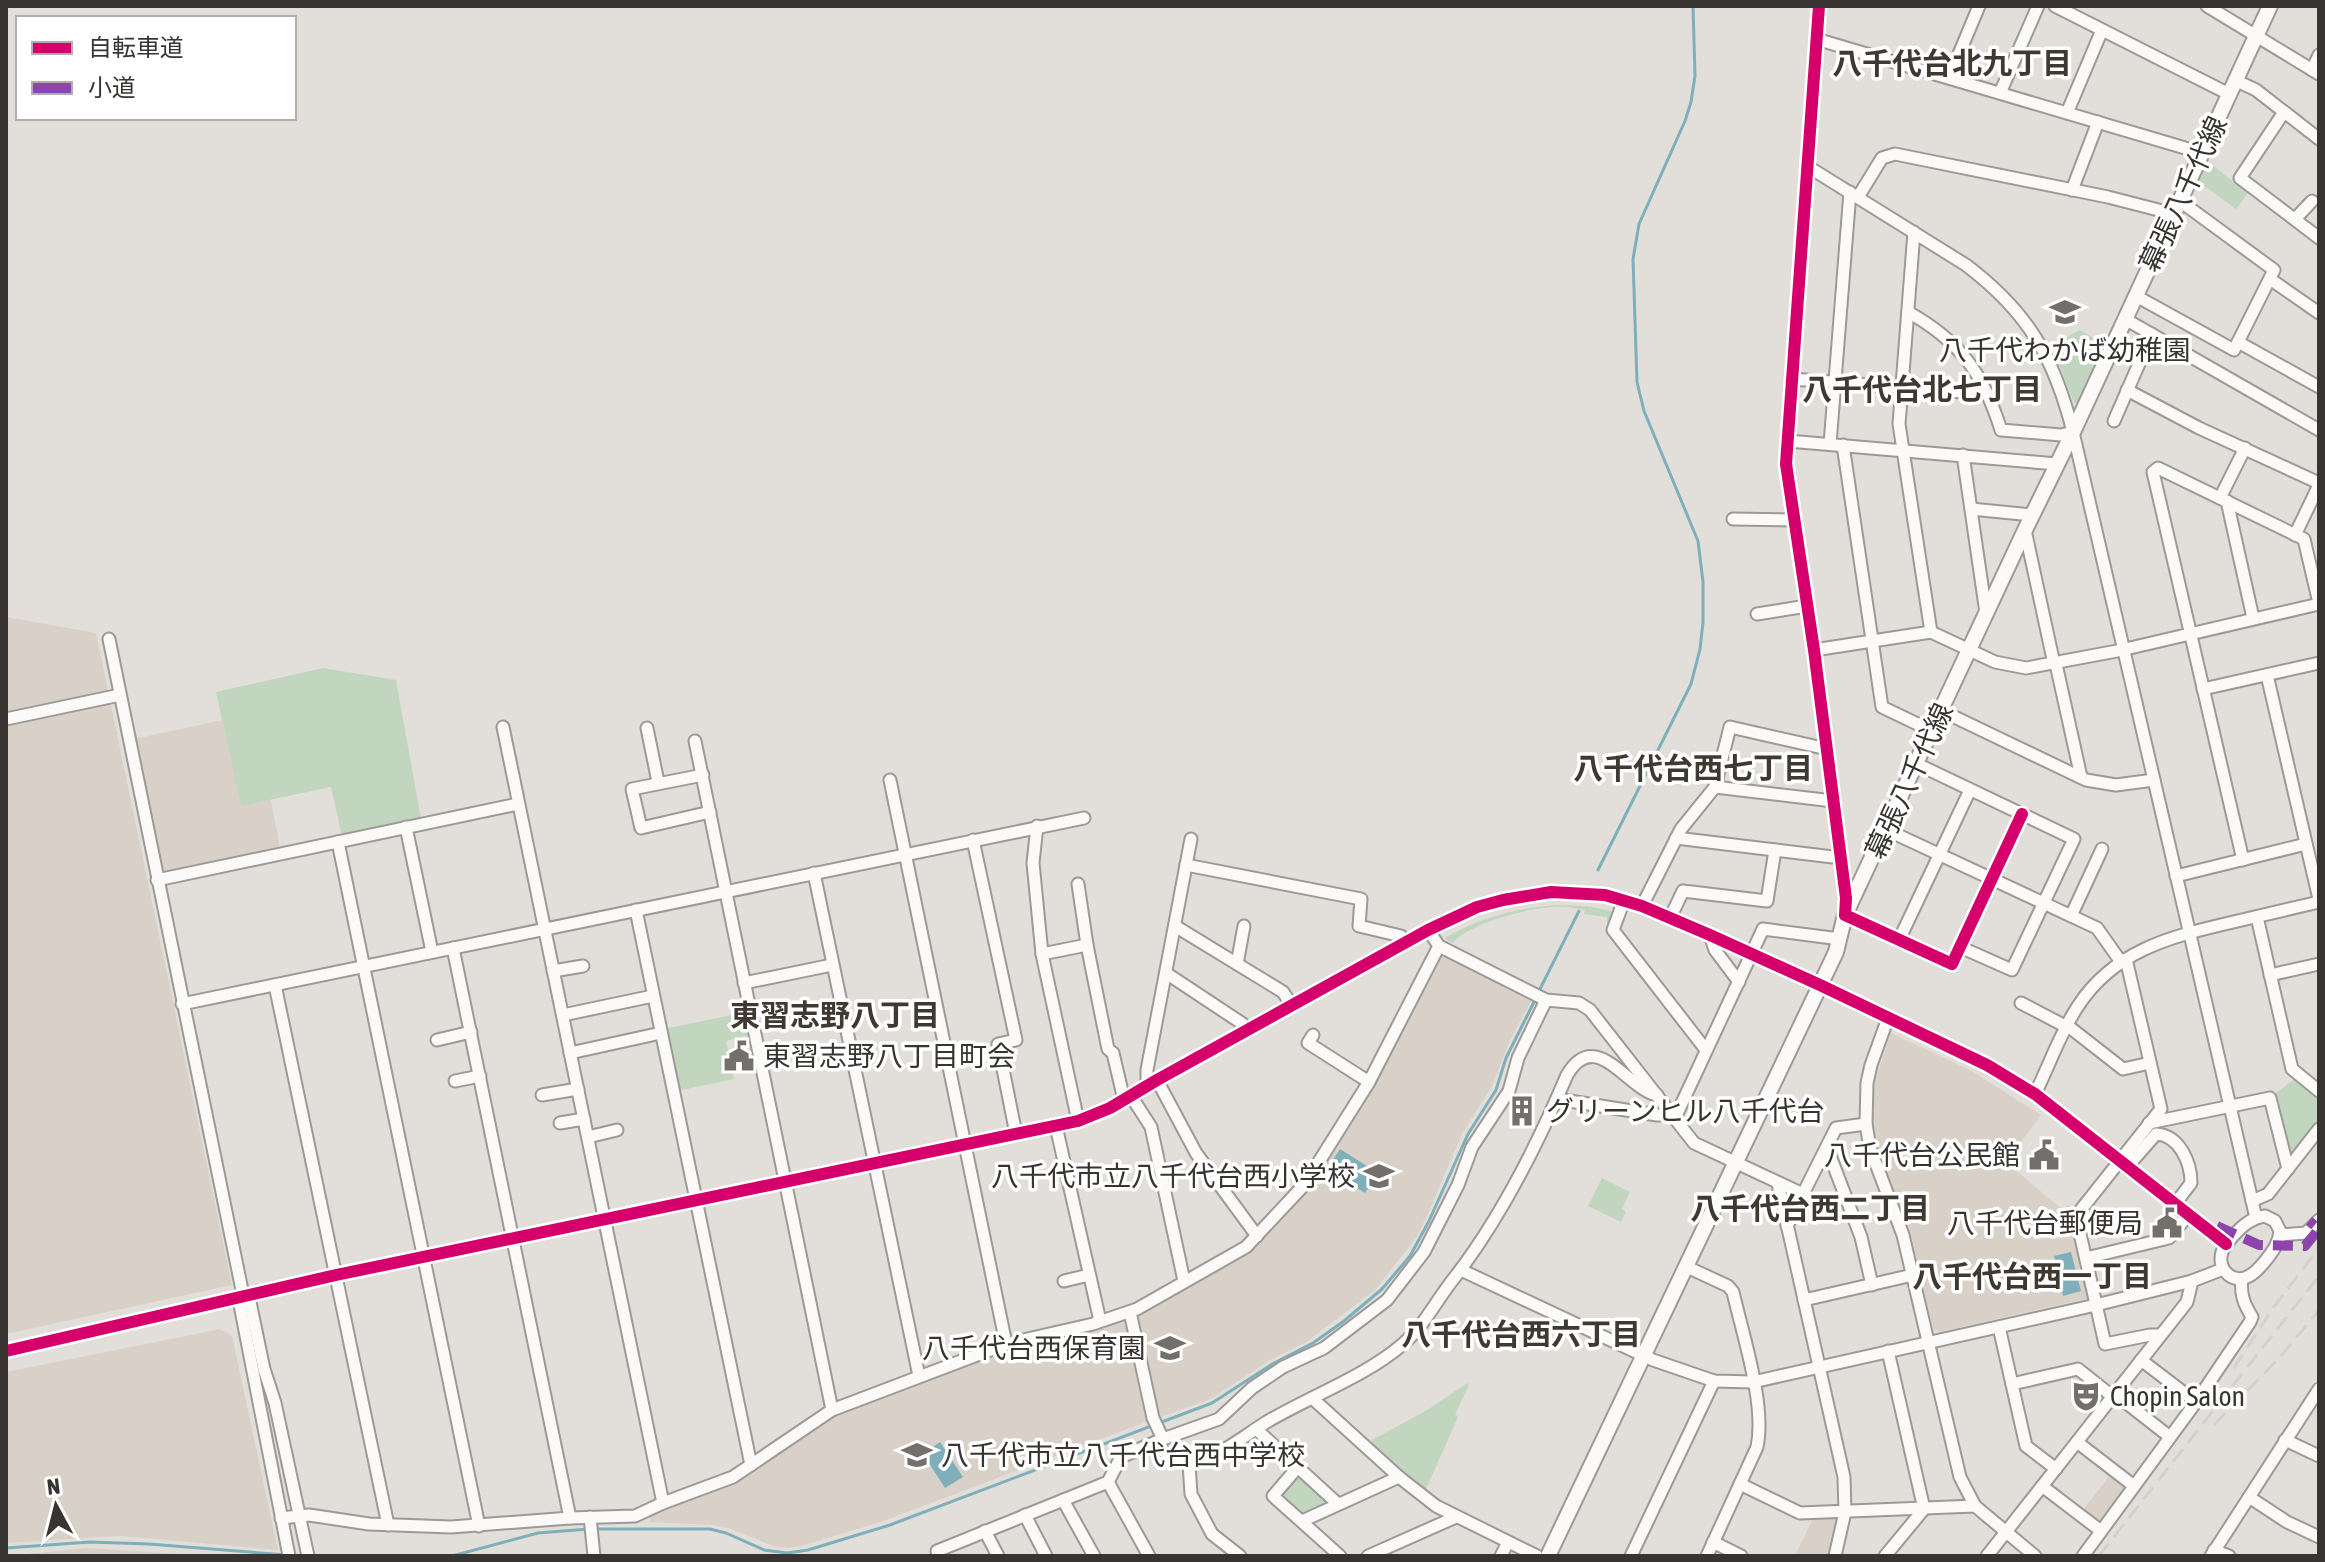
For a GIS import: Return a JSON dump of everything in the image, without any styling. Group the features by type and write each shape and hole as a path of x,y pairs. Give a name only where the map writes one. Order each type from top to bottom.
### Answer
{"main road":[{"name":"幕張八千代線","path":"1548,1556 1820,985 1840,939 1845,915 2270,6"}],"street":[{"path":"1819,6 1786,464 1827,749 1846,898 1845,915 1952,964 2022,814"},
{"path":"1949,78 1979,6"},
{"path":"2000,93 2038,6"},
{"path":"2055,6 2232,87 2256,90 2319,139"},
{"path":"2207,6 2316,72 2319,55"},
{"path":"2067,113 2102,30"},
{"path":"1816,39 2202,153"},
{"path":"2284,112 2240,178 2319,238"},
{"path":"2072,190 2098,122"},
{"path":"1830,444 1854,194 1882,158 1895,154 2072,190 2177,207 2274,270 2234,350 2136,296"},
{"path":"1807,166 1986,280 2029,326 2061,385 2256,1218"},
{"path":"2295,219 2312,201"},
{"path":"1914,232 1899,424 1931,632"},
{"path":"2270,279 2319,313"},
{"path":"1908,312 1942,333 1971,364 1988,394 2001,430 2061,435 2073,432"},
{"path":"2125,319 2319,430"},
{"path":"2114,421 2152,334"},
{"path":"2238,342 2319,387"},
{"path":"1792,379 1988,394"},
{"path":"2127,390 2199,428 2319,484 2295,535"},
{"path":"1788,441 2057,464"},
{"path":"1843,445 1882,707 1932,731"},
{"path":"2245,448 2224,500 2253,618"},
{"path":"1963,455 1986,616"},
{"path":"1814,650 1931,632 2011,667 2026,668 2124,649 2190,633 2253,618 2319,603 2304,539 2158,468 2153,472 2190,633 2243,860"},
{"path":"1971,509 2032,515"},
{"path":"1733,519 1794,520"},
{"path":"2025,530 2081,777"},
{"path":"1757,614 1807,606"},
{"path":"109,639 243,1295 240,1305 289,1556"},
{"path":"2203,689 2319,663"},
{"path":"2035,1094 2077,1008 2091,988 2123,961 2152,944 2190,932 2319,900 2267,675"},
{"path":"6,719 120,695"},
{"path":"1942,711 2100,784 2154,780"},
{"path":"503,727 663,1503"},
{"path":"1642,906 1676,838 1715,787 1730,727 1827,749"},
{"path":"647,728 658,782"},
{"path":"695,741 832,1410"},
{"path":"1917,764 2074,839 2012,970 1960,947"},
{"path":"703,775 632,789 641,828 710,812"},
{"path":"890,780 1006,1344"},
{"path":"1715,787 1833,801"},
{"path":"1899,940 1970,790"},
{"path":"157,880 518,804"},
{"path":"182,1004 1084,818"},
{"path":"1037,826 1033,863 1042,954 1078,1121"},
{"path":"406,827 432,952"},
{"path":"1887,830 2097,928 2123,961 2161,1109 2124,1163"},
{"path":"1676,838 1841,858"},
{"path":"1191,839 1147,1070 1196,1153 1257,1236"},
{"path":"973,840 1016,1040 998,1044 1016,1134"},
{"path":"338,842 479,1526"},
{"path":"2176,876 2306,844"},
{"path":"2071,916 2102,849"},
{"path":"1670,918 1683,891 1767,901 1775,850"},
{"path":"1186,865 1361,899 1359,926 1401,936 1402,945"},
{"path":"814,873 919,1376"},
{"path":"1078,884 1108,1049 1113,1053 1128,1098 1151,1127 1184,1281"},
{"path":"6,1351 336,1275 1078,1121 1128,1098 1428,930 1477,907 1551,892 1593,894 1642,906 1964,1053 2035,1094 2226,1244"},
{"path":"1624,900 1613,930 1706,1050"},
{"path":"636,910 751,1465"},
{"path":"2257,917 2292,1069 2319,1091"},
{"path":"1175,926 1283,992 1292,1006"},
{"path":"1237,964 1244,926"},
{"path":"1672,1113 1753,955 1763,929 1840,939"},
{"path":"1428,930 1439,946 1540,997 1579,1003 1590,1010 1694,1143 1803,1194"},
{"path":"1710,935 1715,950 1739,982"},
{"path":"1042,954 1087,945"},
{"path":"281,1518 299,1514 388,1525 479,1526 570,1518 591,1525 635,1516 733,1477 832,1410 1006,1344 1130,1312 1246,1247 1305,1184 1369,1082 1439,946"},
{"path":"453,948 570,1518"},
{"path":"2270,975 2319,964"},
{"path":"744,983 832,965"},
{"path":"553,971 583,966"},
{"path":"1166,973 1243,1024 1245,1031"},
{"path":"275,985 388,1525"},
{"path":"563,1015 653,996"},
{"path":"939,1556 937,1551 1108,1482 1121,1457 1158,1432 1219,1419 1252,1388 1283,1367 1324,1348 1387,1300 1424,1252 1458,1185 1472,1147 1509,1091 1540,997"},
{"path":"2021,1003 2068,1027 2123,1069 2150,1063"},
{"path":"1888,1018 1869,1074 1865,1106 1870,1148 1903,1235 1960,1477 1975,1506 2035,1556"},
{"path":"437,1040 471,1032"},
{"path":"570,1053 661,1033"},
{"path":"1313,1035 1308,1043 1369,1082"},
{"path":"1130,1312 1164,1453 1176,1461 1189,1463 1205,1459 1385,1358 1423,1323 1504,1206 1573,1065 1591,1057 1610,1063 1648,1093 1657,1095"},
{"path":"455,1081 480,1076"},
{"path":"542,1095 578,1089"},
{"path":"2149,1123 2270,1098 2288,1169"},
{"path":"1557,1099 1657,1115 1672,1113"},
{"path":"560,1123 584,1119"},
{"path":"1787,1226 1836,1128 1866,1124"},
{"path":"1056,1126 1100,1321"},
{"path":"2252,1201 2268,1194 2319,1129"},
{"path":"588,1137 617,1130"},
{"path":"2160,1335 2105,1344 2076,1216 2124,1163 2156,1134 2163,1134 2186,1156 2191,1183 2175,1204"},
{"path":"1827,1148 1861,1237 1872,1285"},
{"path":"1778,1184 1844,1477 1845,1512 1835,1556"},
{"path":"2086,1258 2169,1238 2188,1215"},
{"path":"2265,1216 2275,1221 2280,1235 2275,1248 2248,1277 2229,1276 2223,1269 2221,1254 2246,1223 2256,1218 2265,1216"},
{"path":"2280,1235 2306,1233 2319,1220"},
{"path":"1687,1267 1728,1286 1733,1292 1761,1431 1757,1447 1707,1556"},
{"path":"1461,1270 1643,1357 1714,1381 1753,1382 2096,1305 2192,1281 2223,1269"},
{"path":"1064,1281 1089,1275"},
{"path":"1804,1300 1913,1275"},
{"path":"2083,1556 2196,1402 2252,1317 2243,1301 2242,1279"},
{"path":"1987,1556 2187,1302 2192,1281"},
{"path":"243,1295 250,1302 308,1556"},
{"path":"1999,1327 2026,1446 2056,1469"},
{"path":"1888,1351 1924,1509"},
{"path":"2141,1360 2196,1402"},
{"path":"2012,1384 2078,1369 2170,1437"},
{"path":"1631,1556 1714,1381"},
{"path":"2229,1556 2212,1553 2319,1389"},
{"path":"1312,1398 1399,1477 1436,1506 1537,1556"},
{"path":"1256,1429 1338,1504"},
{"path":"2285,1440 2319,1456"},
{"path":"2077,1442 2134,1486"},
{"path":"1189,1463 1191,1494 1212,1534 1240,1556"},
{"path":"1297,1468 1273,1496 1340,1556"},
{"path":"1302,1521 1399,1477"},
{"path":"1108,1482 1149,1556"},
{"path":"1740,1484 1800,1513 1975,1506"},
{"path":"2042,1486 2101,1531"},
{"path":"2249,1497 2287,1522 2319,1537"},
{"path":"1063,1500 1094,1556"},
{"path":"1885,1556 1924,1509"},
{"path":"1025,1515 1046,1556"},
{"path":"1368,1556 1456,1517"},
{"path":"591,1525 594,1556"},
{"path":"985,1531 998,1556"},
{"path":"1501,1556 1508,1542"},
{"path":"1713,1542 1741,1556"}],"shaded area":[{"path":"6,617 96,633 232,1285 6,1334"},
{"path":"222,720 241,805 271,800 280,849 163,874 134,739"},
{"name":"八千代市立八千代台西小学校","path":"1445,954 1531,1001 1510,1040 1492,1086 1462,1134 1416,1238 1375,1290 1308,1341 1270,1360 1211,1399 1158,1418 1136,1317 1138,1313 1260,1239 1370,1088 1441,955"},
{"path":"1891,1033 1970,1070 2041,1115 2006,1162 2063,1210 2068,1205 2075,1211 2090,1298 1939,1332 1933,1328 1911,1235 1877,1146 1873,1123 1874,1084"},
{"name":"八千代市立八千代台西中学校","path":"1127,1319 1149,1421 881,1522 801,1546 773,1546 731,1529 712,1525 650,1522 650,1512 736,1481 839,1412 1007,1348"},
{"path":"220,1329 232,1336 278,1550 119,1536 6,1543 6,1372"},
{"path":"2111,1474 2127,1489 2100,1524 2082,1511"},
{"path":"1837,1515 1840,1519 1830,1556 1795,1556 1814,1516"},
{"path":"88,1548 210,1556 6,1556"}],"green space":[{"path":"2207,161 2248,193 2236,209 2199,182"},
{"path":"2079,330 2106,344 2079,403 2074,403 2052,346"},
{"path":"323,668 396,680 421,819 342,836 331,787 241,806 216,692"},
{"path":"1557,905 1588,906 1615,912 1607,930 1607,917 1584,914 1585,910 1553,907 1489,921 1452,943 1446,939 1459,930 1500,915"},
{"path":"746,1012 751,1035 726,1041 734,1079 677,1091 664,1029"},
{"path":"2296,1078 2319,1096 2319,1120 2292,1156 2275,1094"},
{"path":"1602,1178 1630,1192 1622,1209 1626,1212 1621,1222 1588,1206"},
{"path":"1467,1383 1469,1385 1455,1415 1458,1417 1425,1491 1371,1445 1372,1440 1429,1409"},
{"path":"1293,1476 1301,1476 1330,1503 1304,1517 1280,1498 1279,1492"}],"water":[{"path":"1340,1149 1378,1173 1365,1193 1327,1169"},
{"path":"2071,1252 2081,1291 2063,1296 2054,1256"},
{"path":"940,1442 963,1477 945,1488 923,1454"}],"waterway":[{"path":"1598,870 1691,684 1703,622 1703,582 1698,541 1644,411 1637,382 1633,259 1639,224 1691,102 1695,76 1693,6"},
{"path":"1538,993 1579,911"},
{"path":"597,1529 710,1529 764,1550 787,1553 808,1550 890,1525 1212,1403 1344,1321 1382,1289 1410,1256 1468,1134 1496,1090 1506,1058 1535,1000"},
{"path":"452,1556 538,1533 589,1529"},
{"path":"6,1548 90,1542 286,1555"}],"railway":[{"path":"2234,1368 2273,1308 2319,1248"},
{"path":"2099,1556 2319,1276"},
{"path":"2214,1425 2281,1356 2319,1310"}],"marked path":[{"path":"2217,1226 2259,1245 2305,1246 2319,1229 2309,1221"}],"cycle path":[{"path":"1819,6 1786,464 1814,650 1846,898 1845,915 1952,964 2022,814"},
{"path":"6,1351 336,1275 1078,1121 1110,1108 1428,930 1477,907 1551,892 1605,895 1642,906 1820,985 1987,1065 2035,1094 2226,1244"}],"place":[{"name":"八千代わかば幼稚園","path":"2065,312"},
{"name":"東習志野八丁目町会","path":"739,1056"},
{"name":"グリーンヒル八千代台","path":"1522,1111"},
{"name":"八千代台公民館","path":"2044,1155"},
{"name":"八千代市立八千代台西小学校","path":"1379,1176"},
{"name":"八千代台郵便局","path":"2167,1223"},
{"name":"八千代台西保育園","path":"1170,1348"},
{"name":"Chopin Salon","path":"2086,1396"},
{"name":"八千代市立八千代台西中学校","path":"917,1455"}],"district":[{"name":"八千代台北九丁目","path":"1952,63"},
{"name":"八千代台北七丁目","path":"1922,389"},
{"name":"八千代台西七丁目","path":"1693,768"},
{"name":"東習志野八丁目","path":"835,1015"},
{"name":"八千代台西二丁目","path":"1810,1208"},
{"name":"八千代台西一丁目","path":"2032,1276"},
{"name":"八千代台西六丁目","path":"1521,1334"}]}
